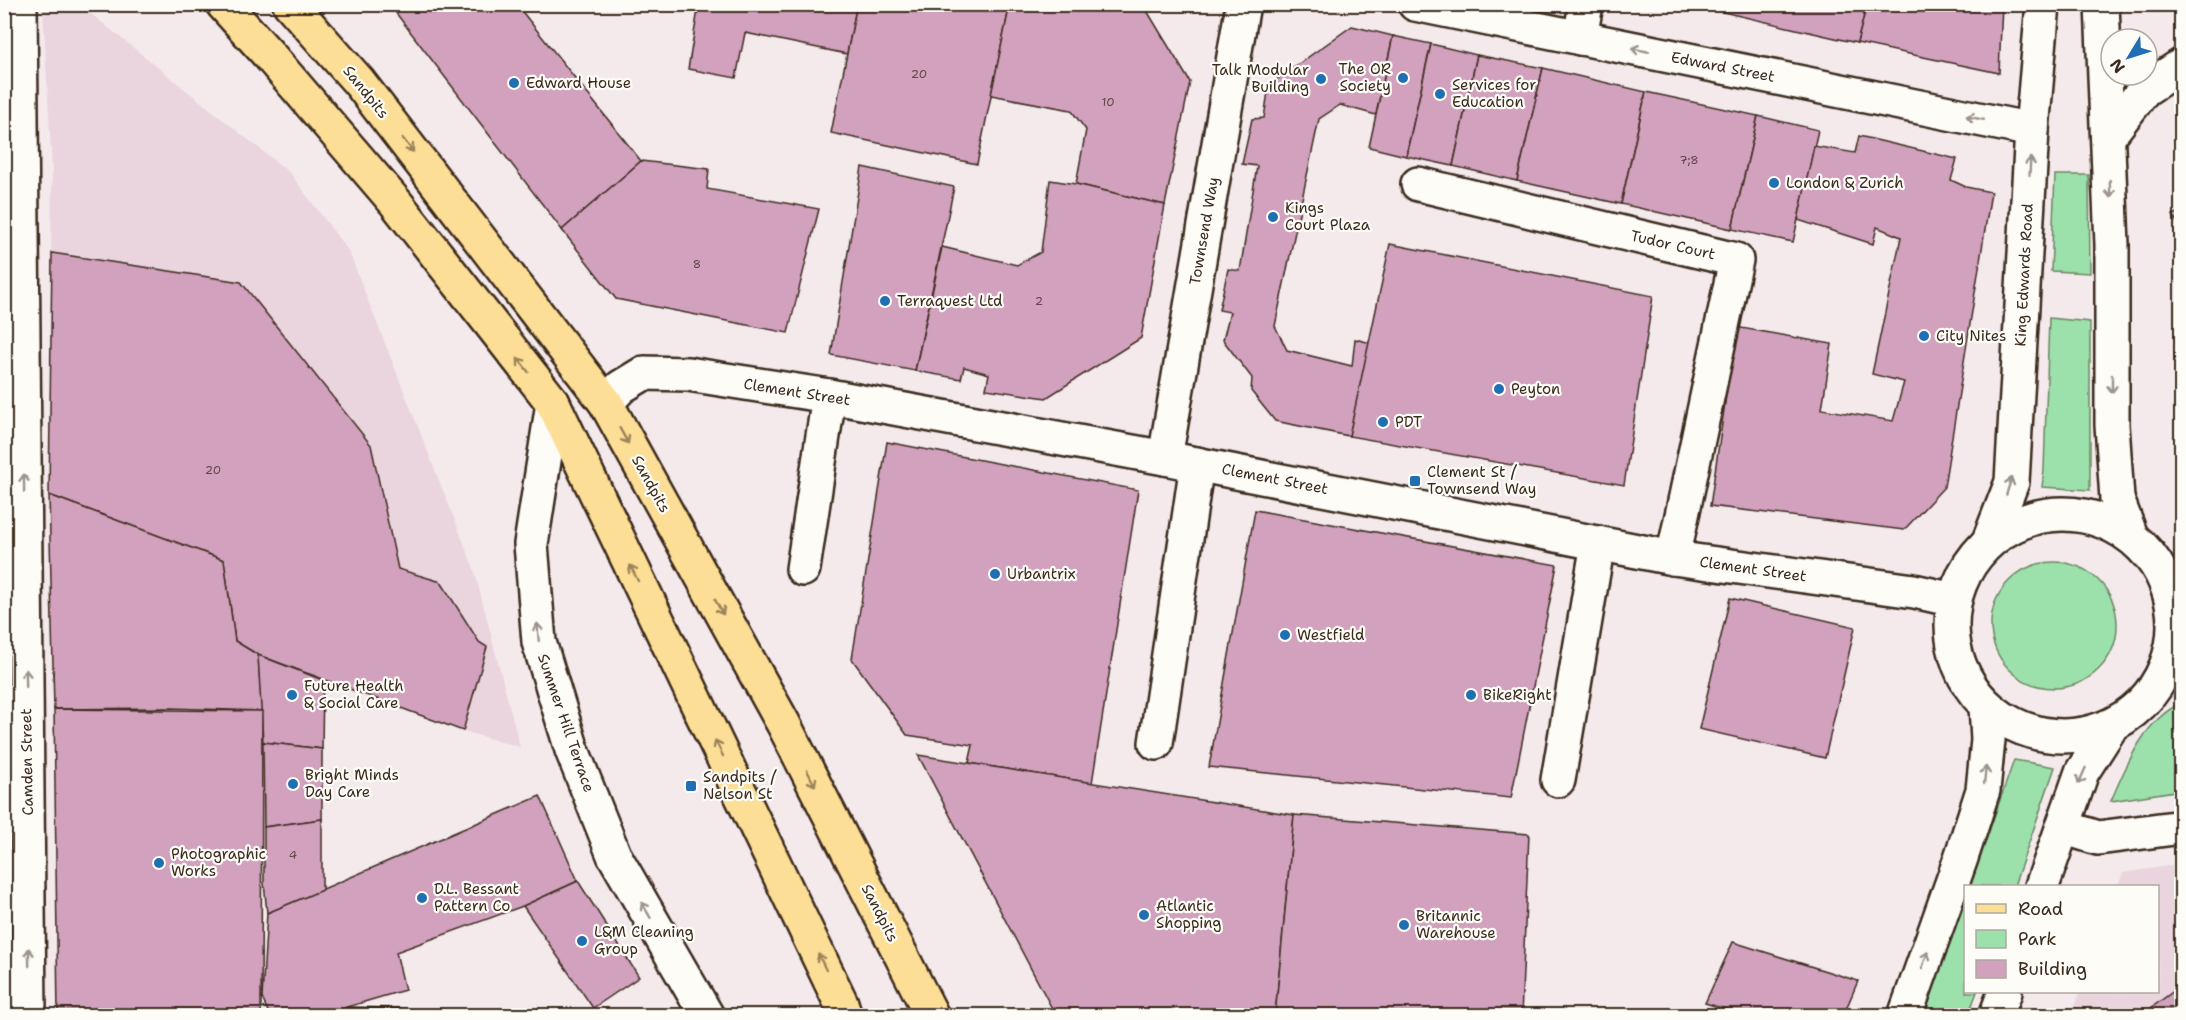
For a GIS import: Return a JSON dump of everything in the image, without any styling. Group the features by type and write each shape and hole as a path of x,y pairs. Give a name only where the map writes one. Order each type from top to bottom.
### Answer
{"main road":[{"path":"223,4 396,203 553,403 841,1003 845,1016"},
{"name":"Sandpits","path":"290,4 359,82 606,403 783,723 932,1016"},
{"path":"311,4 359,82"}],"street":[{"name":"Camden Street","path":"20,4 15,719 29,1016"},
{"name":"Townsend Way","path":"1165,458 1243,4"},
{"name":"Edward Street","path":"1415,4 2032,130"},
{"path":"1580,38 1586,4"},
{"name":"King Edwards Road","path":"1989,541 2012,482 2032,130 2043,4"},
{"path":"2102,4 2112,245 2112,425 2117,499 2131,536"},
{"path":"2108,137 2144,90 2181,65"},
{"name":"Tudor Court","path":"1418,184 1736,260 1673,558"},
{"name":"Clement Street","path":"606,403 621,387 644,373 688,374 830,396 1165,458 1673,558 1914,591 1954,600"},
{"path":"803,569 830,396"},
{"name":"Summer Hill Terrace","path":"553,403 531,544 539,642 572,750 614,855 707,1016"},
{"path":"1156,743 1197,464"},
{"path":"2047,514 2085,515 2109,523 2131,536 2169,573 2169,591 2175,625 2169,682 2137,709 2112,725 2076,736 2038,734 2010,723 1986,706 1962,673 1952,643 1951,621 1960,580 1971,561 1989,541 2017,523 2047,514"},
{"path":"1558,780 1598,543"},
{"path":"1905,1016 1962,858 1983,790 1988,740 1986,706"},
{"path":"2042,885 2082,772 2112,725"},
{"path":"2063,827 2098,838 2181,827"},
{"path":"1996,1016 2005,993"}],"shaded area":[{"path":"50,5 80,5 290,173 349,252 474,569 520,747 463,731 258,655 49,495 52,169 43,9"},
{"path":"2181,864 2181,1015 2071,1016 2080,993 2159,993 2159,885 2118,885 2123,873"}],"green space":[{"path":"2055,175 2089,175 2090,273 2051,271"},
{"path":"2049,318 2090,322 2090,490 2042,487"},
{"path":"2054,562 2078,567 2099,580 2112,601 2117,625 2112,649 2099,670 2078,683 2054,688 2030,683 2009,670 1996,649 1991,625 1996,601 2009,580 2030,567"},
{"path":"2181,703 2181,790 2111,801 2130,759 2147,732 2168,711"},
{"path":"2014,760 2055,767 2014,885 1970,885"},
{"path":"1964,902 1964,993 1977,993 1968,1015 1919,1016"}],"building":[{"name":"Edward House","path":"389,4 516,4 641,161 562,230"},
{"path":"699,4 857,4 847,54 745,33 736,78 688,69"},
{"path":"857,4 1010,4 977,164 831,133"},
{"path":"1010,4 1143,4 1190,82 1165,205 1076,184 1086,130 1071,110 991,95"},
{"path":"1688,4 1867,4 1857,43"},
{"path":"1867,4 2002,4 1999,73 1857,43"},
{"name":"Kings Court Plaza","path":"1352,26 1393,36 1376,115 1340,105 1319,119 1275,326 1287,350 1352,366 1355,339 1371,343 1349,436 1275,421 1251,391 1252,378 1223,340 1230,312 1219,310 1228,269 1240,271 1257,166 1242,164 1252,119 1264,118 1269,85"},
{"path":"1393,36 1431,44 1406,156 1369,147"},
{"path":"1431,44 1477,55 1453,166 1406,156"},
{"path":"1477,55 1543,68 1517,181 1453,166"},
{"path":"1543,68 1646,92 1621,204 1517,181"},
{"path":"1646,92 1758,116 1732,229 1621,204"},
{"name":"London & Zurich","path":"1758,116 1818,130 1793,242 1732,229"},
{"name":"City Nites","path":"1859,136 1957,159 1951,180 1966,187 1991,192 1944,487 1904,530 1710,506 1736,327 1832,344 1822,409 1893,421 1904,382 1872,374 1901,237 1877,227 1873,244 1798,220 1814,146 1855,153"},
{"path":"641,161 709,169 707,189 819,209 788,333 616,299 562,230"},
{"name":"Terraquest Ltd","path":"862,167 954,187 915,371 831,355"},
{"path":"1050,180 1165,205 1141,338 1046,398 986,389 989,374 964,367 961,379 915,371 942,247 1017,265 1041,252"},
{"path":"2182,211 2182,232 2173,215"},
{"name":"Peyton","path":"1390,244 1653,296 1624,485 1349,436"},
{"path":"52,253 241,282 371,445 398,569 441,582 479,642 487,647 463,731 258,655 235,641 224,560 49,495"},
{"name":"Urbantrix","path":"887,442 1138,490 1092,783 969,763 973,745 907,735 852,659"},
{"path":"49,495 224,560 235,641 258,655 262,711 169,708 54,709"},
{"path":"1255,510 1557,565 1511,798 1209,767"},
{"path":"1730,598 1855,627 1825,758 1699,729"},
{"name":"Future Health & Social Care","path":"258,655 323,680 322,749 263,742"},
{"name":"Photographic Works","path":"54,709 262,711 261,1016 58,1016"},
{"name":"Bright Minds Day Care","path":"263,742 322,749 322,819 264,827"},
{"name":"Atlantic Shopping","path":"918,755 1294,815 1275,1016 1056,1016"},
{"name":"D.L. Bessant Pattern Co","path":"540,796 578,881 523,906 396,952 405,990 347,1007 326,1016 270,1016 262,998 267,913"},
{"name":"Britannic Warehouse","path":"1294,815 1529,834 1521,1016 1275,1016"},
{"path":"322,819 322,890 267,913 264,883 264,827"},
{"name":"L&M Cleaning Group","path":"578,881 639,977 593,1008 523,906"},
{"path":"1733,942 1858,981 1843,1016 1738,1016 1738,1013 1705,1003"},
{"path":"2182,985 2182,1016 2140,1016"},
{"path":"347,1007 421,1009 421,1016 346,1016"}],"place":[{"name":"The OR Society","path":"1403,78"},
{"name":"Talk Modular Building","path":"1321,79"},
{"name":"Edward House","path":"514,83"},
{"name":"Services for Education","path":"1440,94"},
{"name":"London & Zurich","path":"1774,183"},
{"name":"Kings Court Plaza","path":"1273,217"},
{"name":"Terraquest Ltd","path":"885,301"},
{"name":"City Nites","path":"1924,336"},
{"name":"Peyton","path":"1499,389"},
{"name":"PDT","path":"1383,422"},
{"name":"Clement St / Townsend Way","path":"1415,481"},
{"name":"Urbantrix","path":"995,574"},
{"name":"Westfield","path":"1285,635"},
{"name":"Future Health & Social Care","path":"292,695"},
{"name":"BikeRight","path":"1471,695"},
{"name":"Bright Minds Day Care","path":"293,784"},
{"name":"Sandpits / Nelson St","path":"691,786"},
{"name":"Photographic Works","path":"159,863"},
{"name":"D.L. Bessant Pattern Co","path":"422,898"},
{"name":"Atlantic Shopping","path":"1144,915"},
{"name":"Britannic Warehouse","path":"1404,925"},
{"name":"L&M Cleaning Group","path":"582,941"}]}
